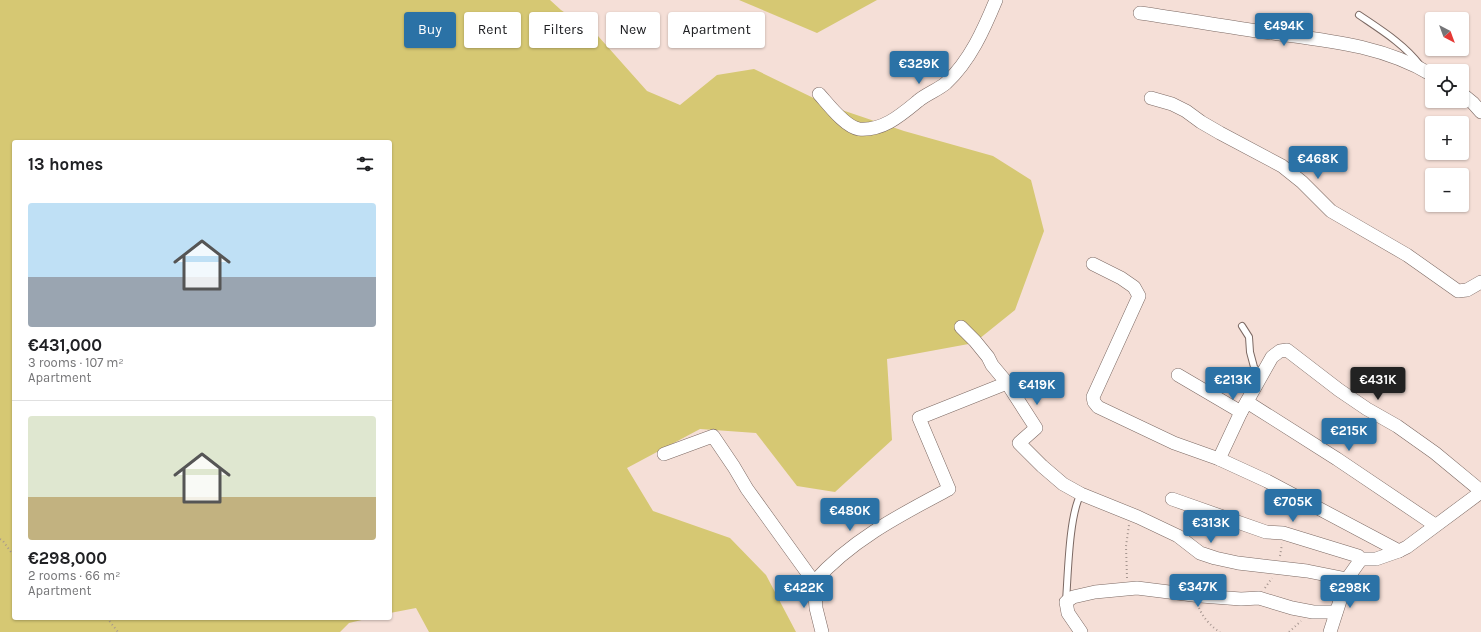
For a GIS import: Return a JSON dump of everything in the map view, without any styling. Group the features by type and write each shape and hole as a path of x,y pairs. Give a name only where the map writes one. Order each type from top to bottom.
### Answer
{"street":[{"path":"818,94 844,122 858,129 874,128 892,122 922,97 946,83 964,62 978,41 996,0"},
{"path":"1140,13 1304,37 1372,49 1410,63 1425,71"},
{"path":"1151,98 1172,104 1186,111 1220,133 1282,166 1302,182 1331,211 1407,255 1458,291 1467,290 1481,282"},
{"path":"1469,100 1481,112"},
{"path":"1093,264 1120,278 1134,288 1139,296 1093,397 1094,402 1098,406 1174,443 1219,459 1267,481 1399,551"},
{"path":"961,327 976,341 988,357 1036,428 1019,443 1063,484 1081,494 1178,536 1200,553 1238,563 1307,571 1346,579"},
{"path":"1219,459 1244,407 1272,357 1280,351 1287,350 1339,390 1367,409 1397,426 1428,448 1481,492 1407,547 1376,558 1359,559"},
{"path":"1178,375 1244,407 1337,459 1435,526"},
{"path":"814,582 830,565 850,548 880,527 948,489 919,418 1007,383"},
{"path":"664,454 713,436 747,489 814,582 816,608 822,632"},
{"path":"1172,499 1266,532 1283,533 1356,555 1359,559"},
{"path":"1330,632 1346,579 1359,559"},
{"path":"1081,632 1068,613 1066,602 1072,597 1095,592 1137,588 1241,599 1259,598 1292,608 1313,612 1336,612"}],"lane":[{"path":"1359,15 1393,38 1414,56 1425,68"},
{"path":"1242,326 1249,337 1250,352 1254,367 1261,376"},
{"path":"1066,602 1073,520 1077,500 1081,494"}],"path":[{"path":"1128,589 1126,546 1130,514"},
{"path":"0,539 12,553"},
{"path":"1194,595 1203,616 1216,630 1220,632"},
{"path":"109,620 118,632"}],"shaded area":[{"path":"0,0 550,0 564,12 529,12 529,48 598,48 598,36 606,45 606,48 609,48 647,91 680,105 717,75 754,69 830,106 904,131 993,156 1031,180 1044,231 1015,310 974,343 887,359 892,440 835,492 797,486 756,433 700,429 627,468 653,511 730,538 766,575 796,632 429,632 416,608 392,613 392,140 12,140 12,620 362,620 349,623 340,632 0,632"},
{"path":"739,0 877,0 817,33"}]}
